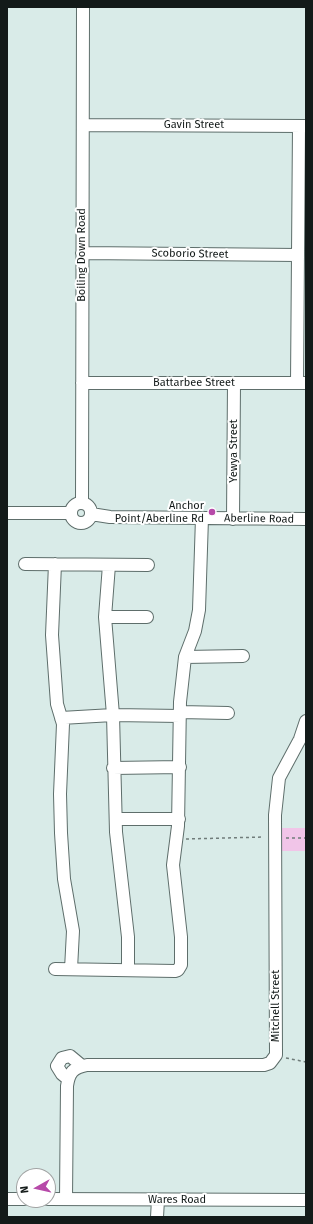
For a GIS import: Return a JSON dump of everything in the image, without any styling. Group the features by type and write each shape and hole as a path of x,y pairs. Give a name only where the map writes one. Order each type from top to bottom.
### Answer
{"street":[{"name":"Boiling Down Road","path":"82,502 83,7"},
{"name":"Gavin Street","path":"83,125 303,126"},
{"path":"301,383 298,255 303,126"},
{"name":"Scoborio Street","path":"82,253 298,255"},
{"name":"Battarbee Street","path":"82,383 301,383"},
{"name":"Yewya Street","path":"233,519 234,383"},
{"path":"82,502 90,508 91,514 88,520 82,523 76,522 71,513 73,507 82,502"},
{"path":"7,513 71,513"},
{"name":"Aberline Road","path":"91,514 110,517 306,519"},
{"path":"55,969 175,971 178,970 181,965 181,937 173,865 179,819 180,714 185,657 195,631 199,610 202,518"},
{"path":"25,564 148,565"},
{"path":"55,564 52,635 57,704 64,732 60,794 61,833 64,880 73,931 71,969"},
{"path":"109,565 105,617 113,715 116,819 128,937 128,970"},
{"path":"105,617 147,617"},
{"path":"185,657 243,656"},
{"path":"60,718 113,715 228,713"},
{"name":"Mitchell Street","path":"66,1199 68,1079 71,1071 82,1066 256,1066 270,1063 276,1055 275,809 279,778 300,739 306,721"},
{"path":"114,768 180,767"},
{"path":"116,819 179,819"},
{"name":"Wares Road","path":"56,1199 306,1200"},
{"path":"157,1217 158,1200"}],"path":[{"path":"177,840 275,837 306,838"},
{"path":"276,1055 306,1062"}],"shaded area":[{"path":"275,828 306,828 306,854 305,851 275,851"}],"place":[{"name":"Anchor Point/Aberline Rd","path":"212,512"}]}
